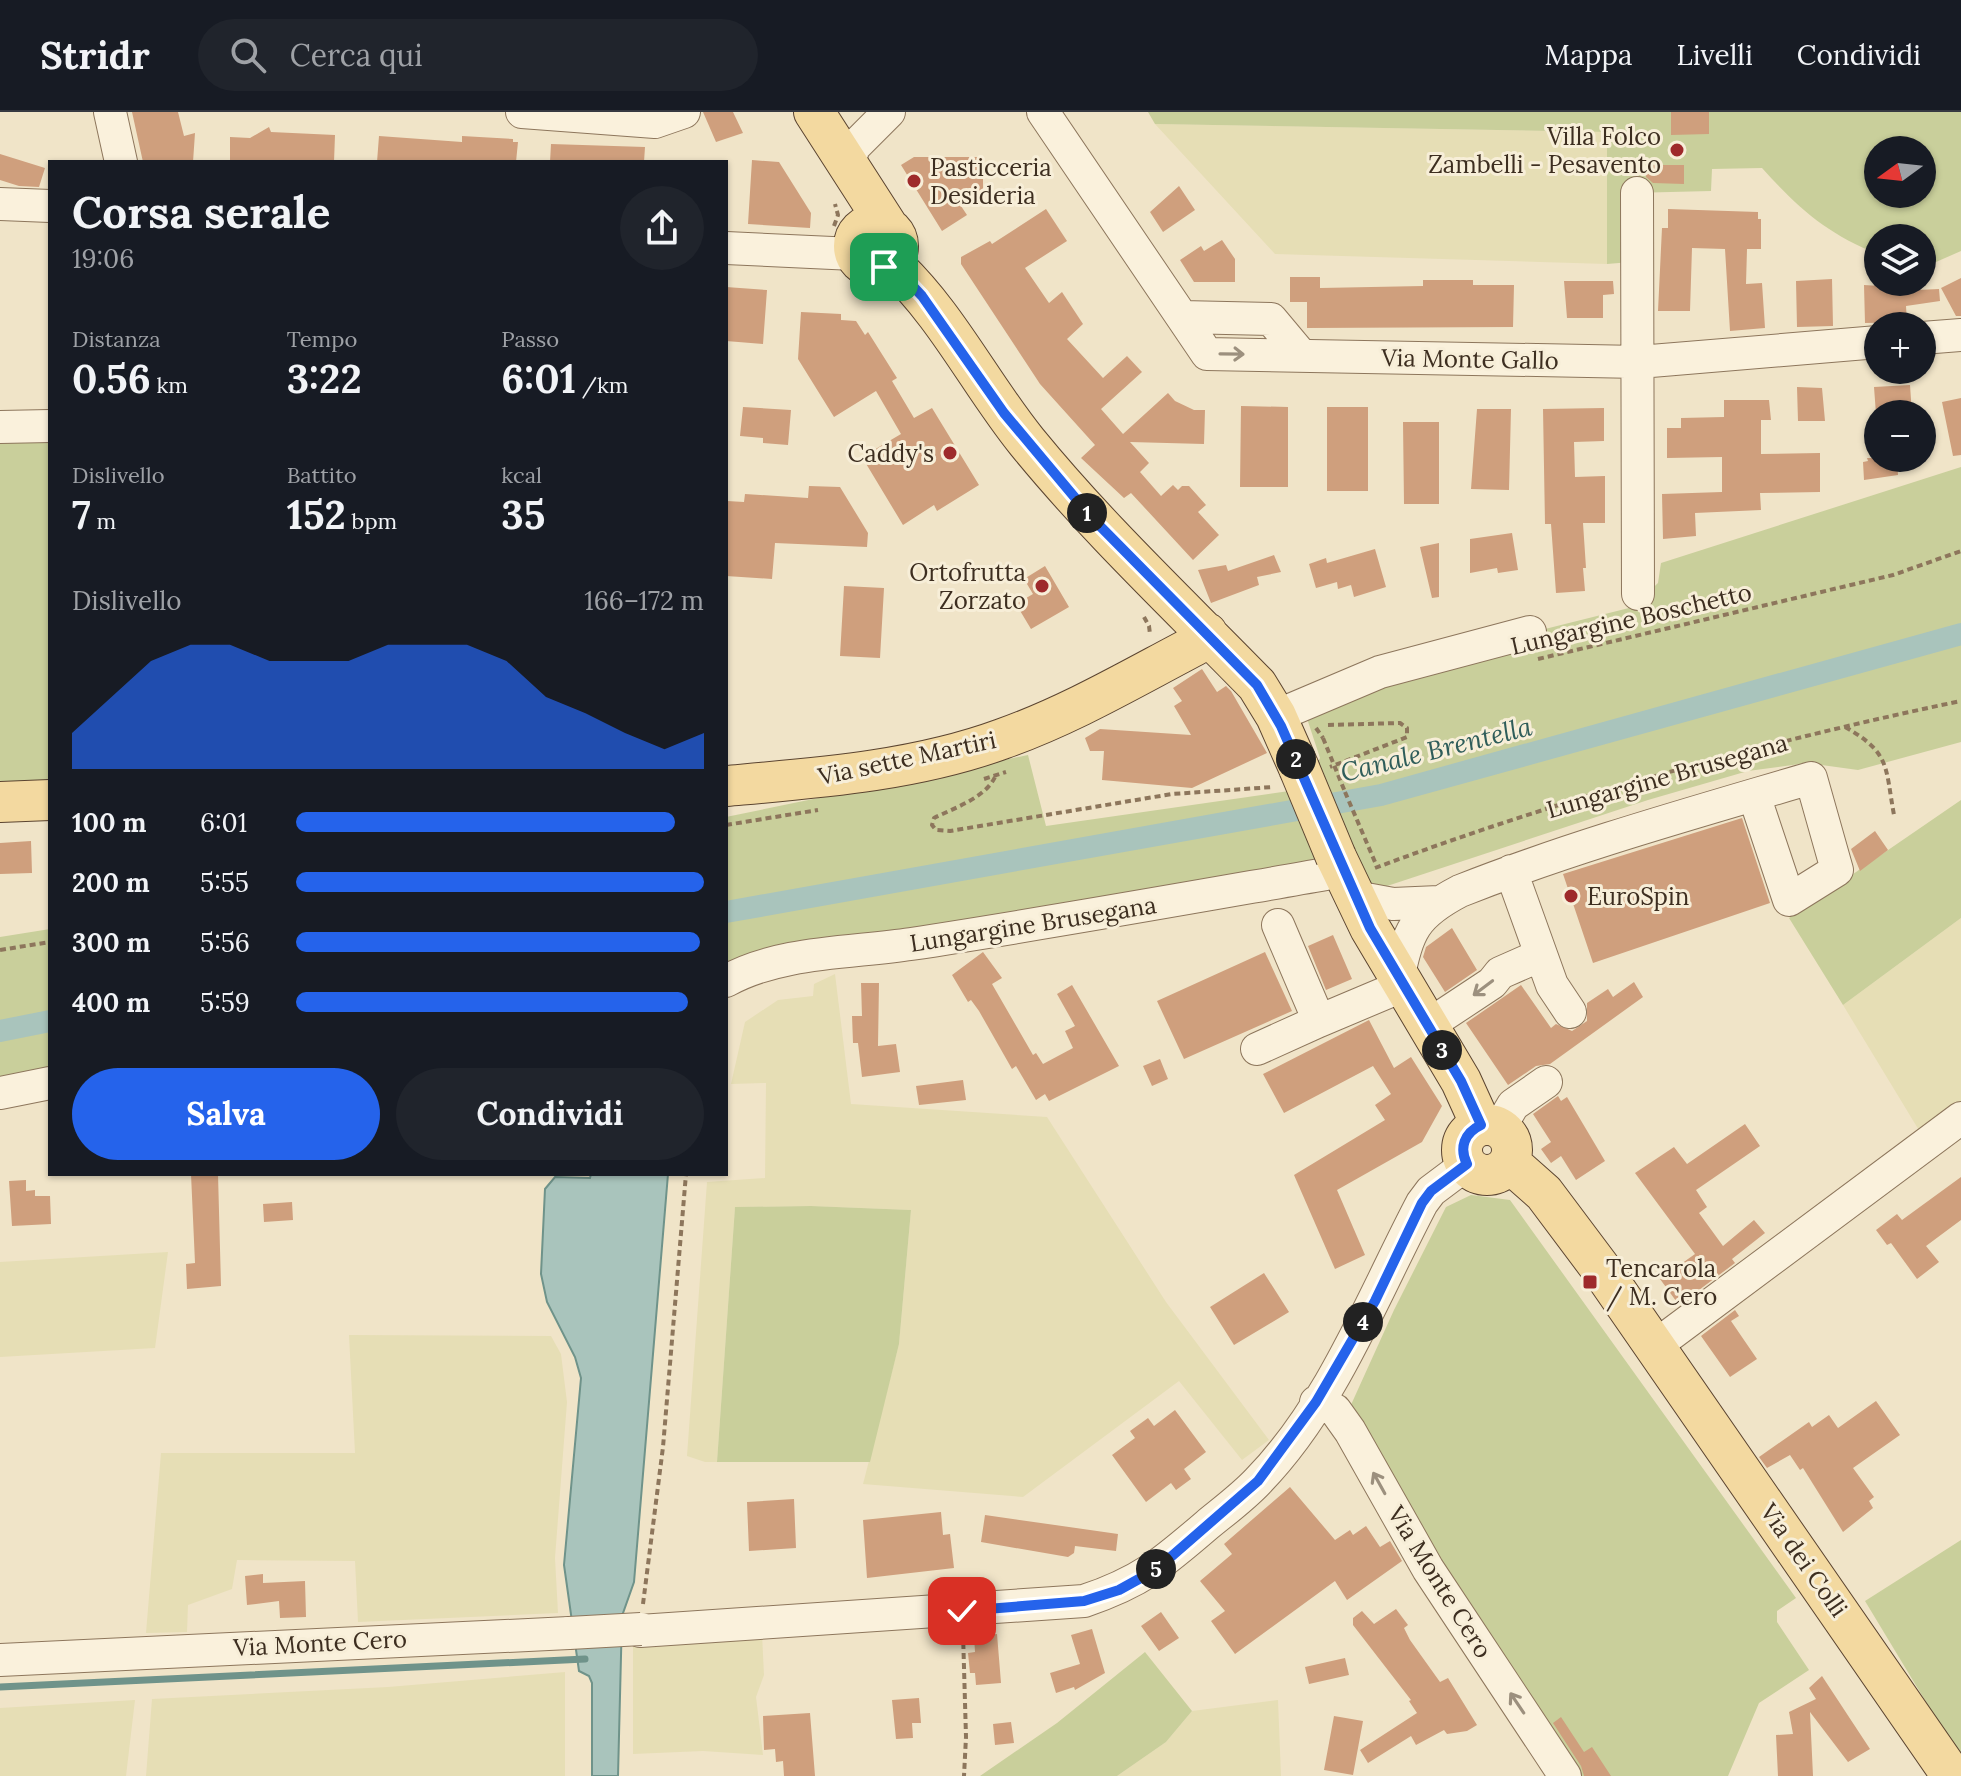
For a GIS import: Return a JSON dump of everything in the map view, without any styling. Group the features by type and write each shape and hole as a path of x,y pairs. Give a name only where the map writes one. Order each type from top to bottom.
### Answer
{"main road":[{"path":"803,112 850,200 864,241"},
{"path":"814,112 864,241 922,296 1004,413 1092,518 1257,685 1305,766"},
{"name":"Via sette Martiri","path":"728,786 890,766 1001,740 1097,698 1194,646 1207,633"},
{"name":"Via dei Colli","path":"1305,766 1359,867 1400,982 1461,1081 1497,1138 1544,1193 1655,1346 1937,1770"},
{"path":"0,802 48,800"},
{"path":"1467,1164 1477,1172 1489,1175 1500,1171 1497,1138"}],"street":[{"path":"110,112 121,160"},
{"path":"522,112 655,122 684,112"},
{"path":"838,177 855,146 889,112"},
{"name":"Via Monte Gallo","path":"1043,112 1207,354 1639,362 1864,343"},
{"path":"1637,193 1638,594"},
{"path":"0,204 48,206"},
{"path":"728,248 864,241"},
{"path":"1936,337 1961,335"},
{"path":"0,427 48,426"},
{"path":"1279,721 1380,672 1533,646"},
{"path":"1257,1049 1400,982 1406,939 1418,921 1439,902 1511,871 1754,795"},
{"path":"1359,867 1393,904 1439,902"},
{"name":"Lungargine Brusegana","path":"728,980 770,963 1142,906 1359,867"},
{"path":"1511,871 1552,985 1570,1012"},
{"path":"1278,925 1319,1021"},
{"path":"1427,1026 1492,983 1500,973 1541,955"},
{"path":"1497,1138 1513,1105 1546,1082"},
{"path":"0,1093 48,1083"},
{"path":"1655,1346 1961,1118"},
{"name":"Via Monte Cero","path":"0,1660 641,1630 962,1611 1084,1601 1119,1590 1157,1569 1258,1481 1316,1402 1375,1301 1422,1203 1431,1191 1467,1164"},
{"name":"Via Monte Cero","path":"1316,1402 1335,1410 1350,1431 1428,1569 1562,1772"}],"path":[{"path":"838,177 838,215 864,241"},
{"name":"Lungargine Boschetto","path":"1533,646 1893,575 1961,551"},
{"path":"1137,609 1149,626 1148,639"},
{"name":"Lungargine Brusegana","path":"1359,867 1689,766 1843,726 1961,701"},
{"path":"995,777 991,786 934,818 932,825 936,830 950,831 1172,794 1305,766 1407,737 1407,728 1400,723 1331,724 1318,729 1305,766 1359,867"},
{"path":"1843,726 1868,740 1883,757 1894,815"},
{"path":"0,950 48,942"},
{"path":"641,1630 663,1447 686,1176"},
{"path":"962,1611 966,1737 964,1776"}],"shaded area":[{"path":"1155,124 1607,132 1607,264 1275,254"},
{"path":"1961,918 1961,1136 1934,1155 1843,1005"},
{"path":"835,974 851,1104 1047,1117 1166,1302 1269,1440 1242,1460 1179,1381 1023,1497 863,1484 899,1344 911,1210 735,1207 717,1462 687,1456 707,1182 765,1178 766,1083 731,1084 745,1022 778,1000 813,996 814,984"},
{"path":"168,1252 155,1348 0,1357 0,1262"},
{"path":"349,1335 551,1336 561,1354 567,1402 555,1558 558,1613 358,1622 355,1561 237,1560 232,1589 188,1605 187,1632 146,1633 161,1453 355,1453"},
{"path":"762,1634 764,1675 756,1697 763,1755 703,1751 633,1754 633,1638"},
{"path":"565,1672 565,1776 146,1776 152,1699 388,1687"},
{"path":"135,1700 126,1776 0,1776 0,1708"},
{"path":"1278,1700 1281,1776 1117,1776 1166,1742 1192,1711"}],"green space":[{"path":"1148,112 1961,112 1961,251 1936,262 1936,224 1864,224 1864,248 1828,229 1788,196 1762,168 1712,169 1711,191 1630,193 1631,262 1607,264 1607,132 1155,124"},
{"path":"0,440 48,442 48,781 0,782"},
{"path":"1961,467 1961,742 1858,770 1807,763 1748,771 1648,800 1381,888 1342,881 728,974 728,817 1028,755 1046,826 1303,789 1320,758 1298,691 1633,607 1658,583 1661,563"},
{"path":"1961,800 1961,918 1843,1005 1789,918"},
{"path":"48,929 48,1098 0,1107 0,937"},
{"path":"1471,1195 1510,1200 1796,1598 1777,1611 1777,1622 1809,1670 1759,1703 1728,1776 1570,1776 1350,1407 1446,1207"},
{"path":"735,1207 911,1210 899,1344 870,1462 717,1462"},
{"path":"1961,1540 1961,1760 1865,1601"},
{"path":"1145,1652 1192,1711 1166,1742 1117,1776 980,1776 1057,1723"}],"water":[{"path":"668,1176 634,1582 622,1616 618,1776 592,1776 592,1683 589,1676 579,1671 564,1565 581,1378 575,1357 547,1302 541,1274 545,1189 555,1177"}],"building":[{"path":"132,112 178,112 184,136 195,133 193,160 143,160"},
{"path":"703,112 733,112 743,133 716,142"},
{"path":"1671,112 1709,112 1709,134 1671,135"},
{"path":"269,127 271,132 335,135 334,160 230,160 230,137 250,138"},
{"path":"379,136 462,142 462,136 513,139 513,142 518,142 516,160 377,160"},
{"path":"551,144 645,147 644,160 550,160"},
{"path":"0,154 45,168 39,187 19,186 0,180"},
{"path":"914,157 983,157 983,200 957,200 967,215 942,231 901,165"},
{"path":"752,160 779,162 811,213 810,228 748,224"},
{"path":"1646,165 1684,165 1684,184 1653,183 1646,177"},
{"path":"1179,186 1195,210 1163,232 1150,212"},
{"path":"1046,209 1067,241 1025,268 1049,303 1062,292 1083,324 1067,339 1103,378 1127,356 1142,372 1101,409 1123,434 1168,393 1175,401 1194,410 1205,410 1204,444 1130,442 1149,463 1140,472 1161,496 1173,485 1178,490 1189,486 1206,505 1198,512 1219,535 1193,560 1131,493 1124,498 1081,458 1095,445 1040,384 961,264 961,257 990,241 992,244"},
{"path":"1668,209 1758,212 1758,219 1761,219 1761,249 1747,249 1746,284 1762,283 1765,328 1730,331 1725,249 1692,248 1690,311 1658,311 1662,228 1668,228"},
{"path":"1222,240 1235,259 1235,282 1194,282 1180,260 1201,246 1204,251"},
{"path":"1290,277 1320,277 1320,288 1423,286 1423,280 1473,280 1473,285 1514,285 1513,327 1307,328 1307,302 1290,302"},
{"path":"1961,278 1961,316 1956,316 1941,288"},
{"path":"1832,279 1833,326 1797,327 1796,281"},
{"path":"1564,281 1613,281 1614,294 1603,295 1603,318 1567,318"},
{"path":"728,287 767,290 763,344 728,341"},
{"path":"1936,289 1939,289 1940,301 1906,306 1906,312 1865,312 1864,296 1936,296"},
{"path":"801,312 841,314 841,320 856,321 865,335 868,332 897,378 892,381 914,418 932,408 979,485 937,511 934,505 903,525 862,457 901,434 876,391 834,417 798,359"},
{"path":"1910,385 1911,400 1875,400 1874,387"},
{"path":"1797,387 1822,388 1825,421 1798,421"},
{"path":"1961,398 1961,455 1953,456 1942,402"},
{"path":"1724,400 1769,400 1771,420 1761,420 1761,454 1820,453 1820,492 1760,493 1761,510 1695,513 1696,536 1663,539 1662,494 1722,492 1722,457 1667,458 1667,428 1681,428 1681,418 1724,417"},
{"path":"1241,406 1288,407 1288,487 1240,487"},
{"path":"743,407 791,410 788,445 763,443 763,438 740,436"},
{"path":"1327,407 1368,407 1368,491 1327,491"},
{"path":"1604,408 1604,441 1574,442 1575,477 1605,476 1605,523 1583,523 1585,591 1556,593 1551,524 1545,524 1543,409"},
{"path":"1477,409 1511,409 1509,490 1471,489"},
{"path":"1403,422 1439,422 1439,504 1404,504"},
{"path":"1863,462 1864,472 1898,472 1898,475 1864,480"},
{"path":"809,486 840,487 868,533 867,547 775,543 772,579 728,576 728,501 744,502 745,494 808,498"},
{"path":"1512,533 1518,570 1498,573 1497,568 1470,573 1470,539"},
{"path":"1439,543 1439,597 1432,598 1420,547"},
{"path":"1375,549 1386,587 1354,597 1351,585 1338,589 1337,582 1316,588 1309,564 1326,558 1327,563"},
{"path":"1274,555 1281,572 1257,577 1259,585 1211,603 1198,570 1226,565 1228,571"},
{"name":"Ortofrutta Zorzato","path":"1045,566 1069,607 1031,629 1016,604 1033,594 1024,579"},
{"path":"844,586 884,588 880,658 840,656"},
{"path":"1202,669 1217,692 1226,686 1231,691 1267,753 1192,788 1102,780 1104,751 1090,751 1085,738 1100,729 1191,735 1174,706 1182,701 1173,688"},
{"path":"1742,818 1770,903 1593,963 1563,874"},
{"path":"1875,831 1888,850 1860,871 1851,849"},
{"path":"31,841 32,873 0,874 0,843"},
{"path":"1452,928 1477,970 1445,992 1423,957 1426,947"},
{"path":"1333,935 1352,979 1326,990 1308,946"},
{"path":"983,952 1002,978 992,984 1033,1055 1036,1053 1043,1064 1073,1048 1065,1031 1075,1026 1057,994 1072,985 1119,1066 1049,1101 1045,1094 1036,1100 1016,1066 1012,1069 979,1011 971,1000 968,1002 952,975"},
{"path":"1265,952 1292,1011 1184,1059 1157,1001"},
{"path":"1634,982 1643,997 1550,1064 1536,1066 1508,1085 1466,1023 1521,985 1551,1028 1556,1024 1572,1031 1587,1021 1587,1003 1608,989 1613,997"},
{"path":"861,983 879,983 878,1046 896,1044 900,1072 862,1077 858,1043 853,1043 852,1016 862,1016"},
{"path":"1369,1020 1394,1068 1411,1057 1442,1106 1422,1142 1337,1190 1365,1255 1335,1269 1294,1175 1385,1120 1375,1105 1391,1094 1373,1066 1284,1113 1263,1074"},
{"path":"1160,1059 1168,1079 1152,1086 1143,1066"},
{"path":"963,1080 966,1100 919,1105 916,1086"},
{"path":"1558,1096 1561,1101 1567,1097 1605,1161 1576,1180 1561,1156 1551,1163 1541,1149 1551,1142 1533,1114"},
{"path":"1745,1124 1760,1146 1696,1190 1707,1207 1699,1213 1723,1246 1754,1220 1765,1233 1732,1259 1735,1263 1679,1305 1660,1279 1695,1254 1635,1173 1674,1147 1687,1164"},
{"path":"191,1176 218,1176 221,1286 187,1289 186,1264 195,1263"},
{"path":"1961,1177 1961,1220 1926,1246 1939,1262 1917,1279 1891,1243 1887,1245 1876,1230 1897,1214 1902,1220"},
{"path":"26,1180 26,1191 35,1190 35,1196 50,1196 51,1224 12,1226 9,1181"},
{"path":"292,1202 293,1220 264,1222 263,1204"},
{"path":"1264,1273 1289,1312 1234,1345 1210,1307"},
{"path":"1735,1310 1739,1316 1731,1321 1757,1359 1730,1377 1701,1336"},
{"path":"1876,1401 1900,1435 1853,1468 1874,1497 1869,1501 1873,1508 1843,1532 1803,1468 1800,1470 1790,1455 1767,1468 1759,1457 1809,1422 1812,1427 1829,1415 1838,1428"},
{"path":"1175,1410 1206,1452 1184,1469 1191,1479 1176,1490 1171,1483 1146,1502 1112,1455 1135,1438 1130,1431 1148,1418 1154,1426"},
{"path":"1290,1487 1335,1540 1350,1530 1353,1535 1366,1526 1380,1547 1390,1541 1402,1561 1347,1600 1335,1581 1235,1654 1211,1621 1225,1611 1200,1581 1232,1554 1224,1544"},
{"path":"794,1499 796,1548 749,1551 747,1502"},
{"path":"941,1512 943,1535 950,1534 954,1568 867,1578 863,1520"},
{"path":"985,1515 1118,1534 1116,1551 1075,1546 1074,1553 1068,1557 981,1542"},
{"path":"263,1574 263,1583 305,1581 306,1617 280,1618 279,1601 247,1605 245,1576"},
{"path":"1396,1609 1408,1625 1404,1628 1410,1640 1440,1682 1448,1678 1477,1725 1467,1731 1447,1734 1444,1730 1416,1745 1411,1736 1368,1763 1360,1750 1417,1713 1411,1700 1353,1625 1353,1618 1362,1611 1374,1624"},
{"path":"1161,1612 1179,1638 1159,1651 1141,1626"},
{"path":"1092,1629 1105,1673 1075,1690 1074,1687 1056,1693 1050,1673 1080,1664 1071,1635"},
{"path":"997,1634 1001,1683 976,1685 975,1673 970,1673 968,1653 975,1652 974,1636"},
{"path":"1345,1658 1349,1675 1309,1684 1305,1667"},
{"path":"1822,1676 1870,1749 1848,1762 1810,1712 1813,1776 1778,1776 1776,1735 1793,1734 1789,1712 1816,1699 1809,1688"},
{"path":"919,1698 921,1723 912,1723 913,1738 896,1739 892,1700"},
{"path":"810,1713 815,1776 784,1776 783,1761 776,1762 775,1749 764,1750 763,1716"},
{"path":"1334,1716 1363,1721 1353,1775 1324,1770"},
{"path":"1561,1717 1584,1752 1592,1747 1611,1776 1584,1776 1581,1766 1553,1723"},
{"path":"1011,1722 1014,1743 995,1745 993,1724"}],"waterway":[{"name":"Canale Brentella","path":"728,912 1381,795 1961,634"},
{"name":"Canale Brentella","path":"0,1031 48,1021"},
{"path":"0,1687 585,1659"}],"place":[{"name":"Villa Folco Zambelli - Pesavento","path":"1677,150"},
{"name":"Pasticceria Desideria","path":"914,181"},
{"name":"Caddy's","path":"950,453"},
{"name":"Ortofrutta Zorzato","path":"1042,586"},
{"name":"EuroSpin","path":"1571,896"},
{"name":"Tencarola / M. Cero","path":"1590,1282"}],"route":[{"path":"884,267 891,263 912,284 1004,413 1092,518 1257,685 1281,726 1336,857 1370,928 1461,1081 1481,1125 1473,1129 1464,1141 1462,1149 1467,1164 1431,1191 1422,1203 1375,1301 1316,1402 1258,1481 1157,1569 1119,1590 1084,1601 962,1611"}]}
